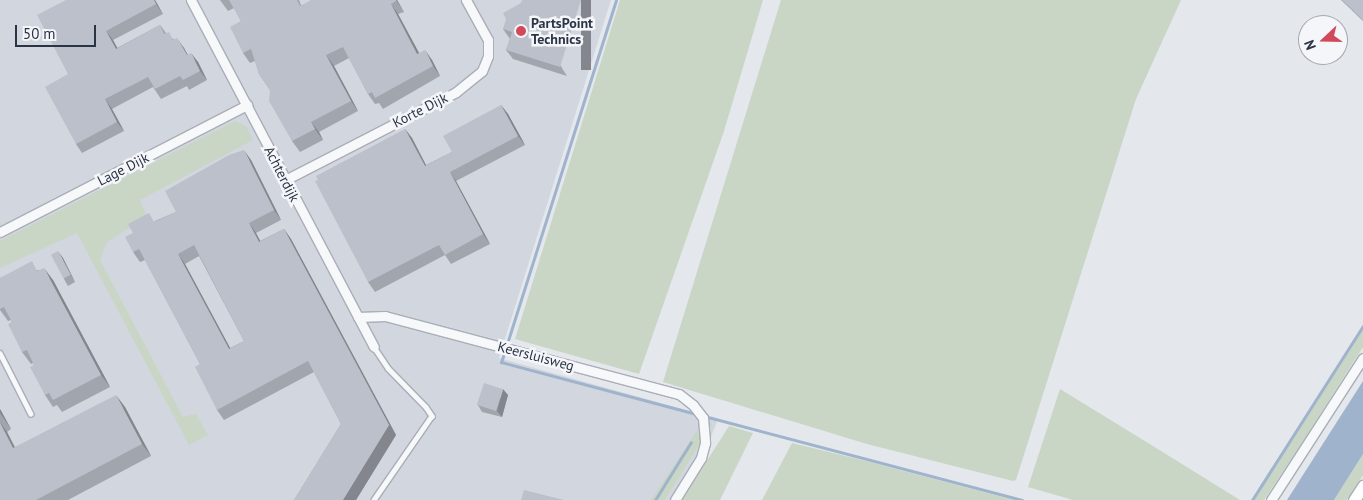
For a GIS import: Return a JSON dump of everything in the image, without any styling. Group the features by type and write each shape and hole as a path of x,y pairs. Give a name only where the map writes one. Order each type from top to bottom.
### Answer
{"main road":[{"path":"1354,500 1363,486"}],"street":[{"name":"Achterdijk","path":"191,0 374,347"},
{"name":"Korte Dijk","path":"285,180 456,92 482,71 488,56 488,40 466,0"},
{"name":"Lage Dijk","path":"0,232 246,105"},
{"name":"Keersluisweg","path":"358,317 385,316 679,394 693,405 703,418 705,443 701,458 675,500"},
{"path":"1271,500 1363,358"}],"lane":[{"path":"374,347 388,368 426,406 432,416 374,500"},
{"path":"0,353 31,414"}],"shaded area":[{"path":"0,0 611,0 499,358 718,419 686,500 0,500"}],"green space":[{"path":"620,0 763,0 724,131 639,374 515,339"},
{"path":"781,0 1181,0 1136,99 1016,480 1013,481 867,444 663,382"},
{"path":"235,121 246,126 253,140 140,200 147,217 107,242 100,260 183,417 196,414 208,435 189,445 77,233 0,268 0,241"},
{"path":"1363,326 1363,347 1300,446 1264,500 1252,500"},
{"path":"1060,389 1240,500 1073,500 1028,487"},
{"path":"704,420 712,424 665,500 651,500"},
{"path":"729,426 753,433 720,500 682,500"},
{"path":"792,443 862,460 1014,500 762,500"},
{"path":"1363,454 1363,475 1347,500 1334,500"}],"water":[{"path":"1363,381 1363,454 1334,500 1287,500"}],"building":[{"path":"66,0 154,0 156,4 106,31 116,49 160,25 164,34 169,32 173,40 177,38 187,55 191,53 200,71 183,80 180,76 155,89 148,77 105,99 117,122 76,144 45,87 68,74 37,15"},
{"path":"229,0 297,0 300,6 311,0 396,0 391,4 417,54 425,50 433,66 375,98 372,92 368,94 343,47 326,55 351,101 311,122 315,129 292,141 269,101 270,90 259,74 251,49 243,53 230,27 241,21"},
{"path":"522,0 581,0 560,67 506,50 512,32 503,29 506,19 503,13 521,3"},
{"path":"1342,0 1363,0 1363,20"},
{"path":"501,105 518,136 450,172 483,234 445,255 439,245 368,282 315,181 318,180 316,176 405,129 425,166 452,152 443,136"},
{"path":"244,150 274,210 249,223 259,242 284,229 389,425 343,500 294,500 341,424 308,361 217,410 195,367 200,364 139,249 133,252 125,237 133,233 128,224 149,213 154,222 176,212 165,191 229,155","holes":["194,245 244,341 229,349 178,254"]},
{"path":"58,251 71,275 64,279 51,255"},
{"path":"32,261 37,271 44,268 101,375 53,400 49,393 45,395 30,367 34,365 27,350 22,352 8,324 12,322 4,307 0,309 0,278"},
{"path":"484,383 503,389 496,411 477,405"},
{"path":"116,395 142,444 36,500 0,500 0,423 13,448"},
{"path":"524,490 564,500 521,500"}],"waterway":[{"path":"616,0 501,362 696,414"},
{"path":"1252,500 1363,326"},
{"path":"704,416 1022,500"},
{"path":"655,500 691,442"}],"place":[{"name":"PartsPoint Technics","path":"521,31"}]}
